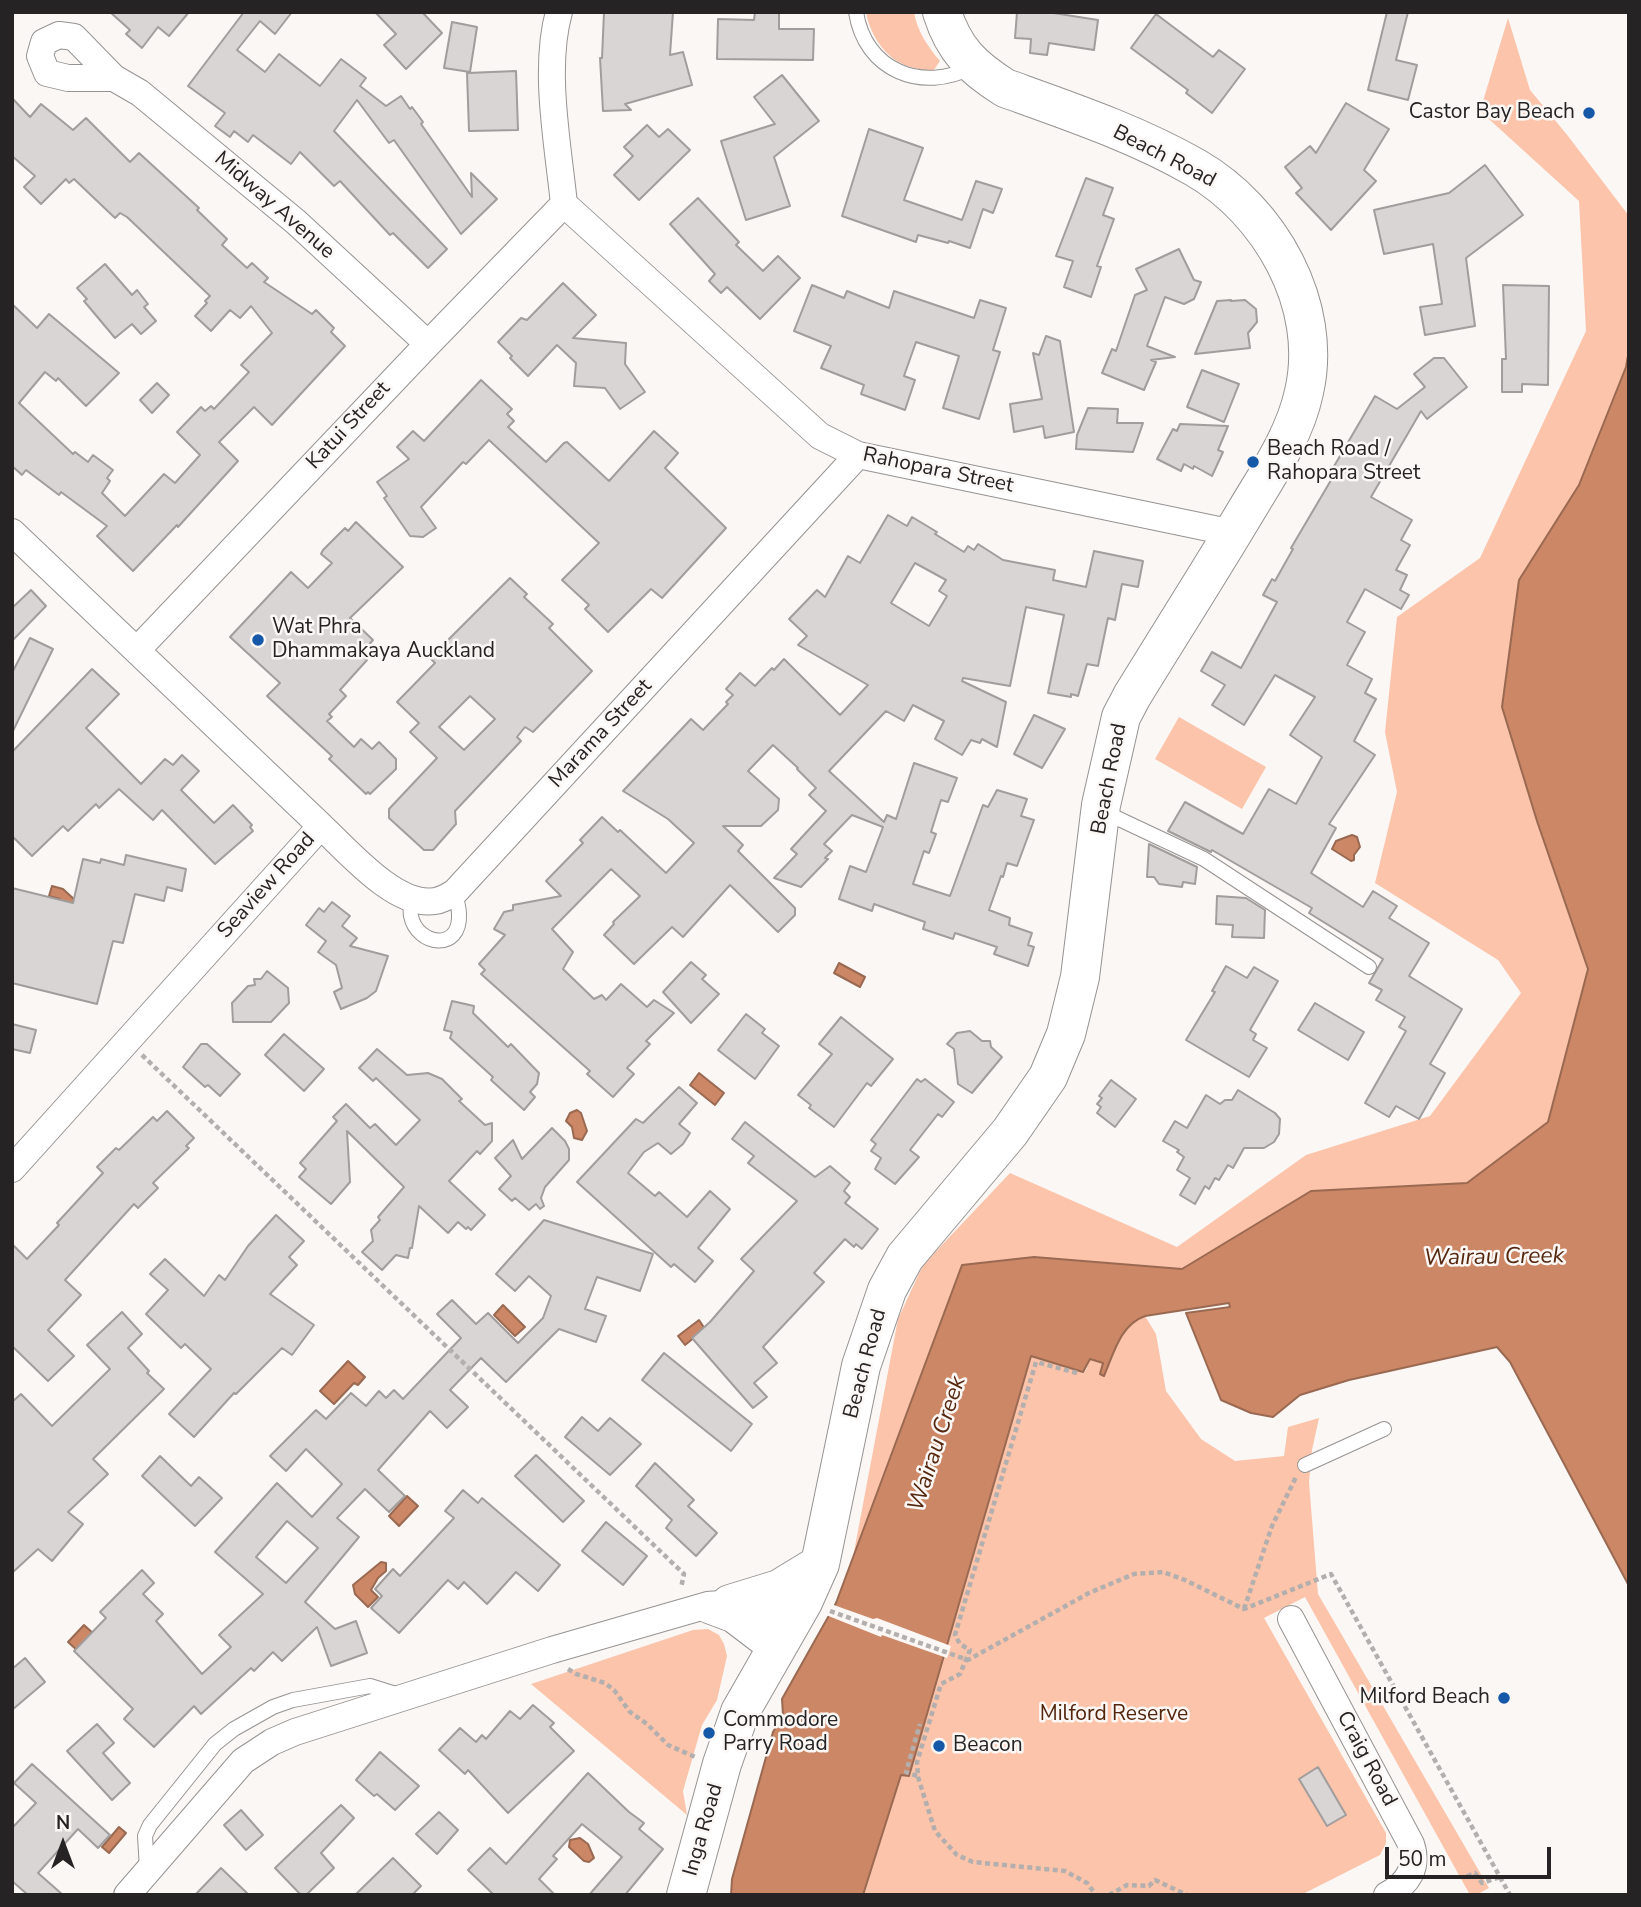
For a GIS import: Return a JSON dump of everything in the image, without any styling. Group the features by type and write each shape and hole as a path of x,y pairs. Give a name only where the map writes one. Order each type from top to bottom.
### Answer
{"main road":[{"name":"Beach Road","path":"781,1639 820,1564 831,1522 861,1366 887,1290 905,1257 1026,1110 1048,1077 1066,1034 1080,977 1101,810 1121,717 1277,459 1298,413 1308,370 1305,328 1296,287 1269,234 1250,211 1228,190 1197,169 1135,140 1005,88 974,66 958,49 942,12"},
{"path":"730,1604 779,1589 820,1564"},
{"name":"Inga Road","path":"686,1895 730,1737 740,1712 781,1639"}],"street":[{"path":"559,12 554,31 552,64 564,204"},
{"name":"Midway Avenue","path":"114,78 139,93 296,222 428,344"},
{"name":"Katui Street","path":"137,650 564,204"},
{"name":"Rahopara Street","path":"564,204 820,436 858,455 1233,533"},
{"name":"Marama Street","path":"455,892 858,455"},
{"name":"Seaview Road","path":"12,532 320,826 12,1169"},
{"path":"320,826 379,879 411,900 435,901 455,892"},
{"path":"127,1895 243,1761 272,1742 295,1732 552,1650 708,1605 730,1604 770,1616 781,1639"},
{"path":"683,1612 713,1611 781,1639"},
{"name":"Craig Road","path":"1291,1619 1411,1844 1415,1859 1411,1873 1404,1884 1387,1895"}],"lane":[{"path":"856,12 858,24 873,51 893,69 908,76 943,78 957,75 974,66"},
{"path":"1101,810 1204,859 1369,967"},
{"path":"411,900 414,924 431,940 440,941 449,939 457,930 459,915 455,892"},
{"path":"1305,1465 1384,1429"}],"path":[{"path":"127,1041 684,1574 683,1612"},
{"path":"1077,1373 1036,1362 955,1634 960,1644 971,1650 960,1674 941,1684 917,1762 918,1777 935,1831 957,1855 985,1863 1065,1871 1087,1884 1096,1895"},
{"path":"1244,1609 1272,1525 1294,1480 1305,1465"},
{"path":"968,1660 1089,1593 1134,1574 1163,1572 1244,1609 1331,1574 1510,1895"},
{"path":"828,1610 968,1660"},
{"path":"552,1650 570,1671 601,1681 614,1690 630,1712 668,1745 696,1758"},
{"path":"918,1777 906,1772 920,1724"},
{"path":"1467,1876 1475,1873 1482,1884 1500,1877"},
{"path":"1110,1895 1127,1885 1149,1886 1155,1880 1187,1895"}],"green space":[{"path":"866,12 914,12 924,38 940,61 933,71 901,64 887,53 875,38"},
{"path":"1508,18 1530,90 1629,216 1629,350 1626,367 1579,485 1519,580 1537,821 1588,969 1548,1123 1467,1183 1311,1191 1182,1269 1034,1257 853,1557 898,1319 923,1265 1010,1173 1177,1247 1306,1155 1430,1116 1521,993 1498,960 1375,883 1397,792 1385,732 1397,617 1480,558 1586,331 1579,201 1480,111"},
{"path":"1179,717 1266,767 1242,809 1155,759"},
{"name":"Milford Reserve","path":"1145,1316 1156,1334 1166,1391 1201,1439 1235,1461 1284,1456 1288,1427 1319,1418 1309,1482 1318,1594 1489,1888 1470,1895 1305,1597 1264,1618 1386,1833 1386,1843 1380,1855 1301,1895 863,1895 901,1775 909,1776 1031,1356 1083,1372 1090,1359 1103,1363 1104,1375 1124,1333 1136,1320"},
{"path":"708,1629 719,1635 727,1656 717,1700 702,1725 683,1791 687,1815 531,1684 693,1630"}],"water":[{"name":"Wairau Creek","path":"1629,350 1629,1586 1510,1362 1497,1347 1349,1380 1300,1395 1273,1417 1251,1413 1221,1400 1186,1313 1230,1307 1229,1303 1145,1316 1136,1320 1124,1333 1104,1376 1100,1374 1103,1363 1090,1359 1083,1372 1031,1356 909,1776 901,1775 863,1895 731,1895 732,1879 773,1732 783,1715 782,1699 836,1603 962,1265 1034,1257 1182,1269 1311,1191 1467,1183 1548,1122 1588,969 1537,821 1502,707 1519,580 1579,485 1626,367"},
{"path":"1352,835 1357,837 1360,847 1351,861 1332,849 1336,841"},
{"path":"52,886 63,889 76,901 73,911 58,907 60,899 49,896"},
{"path":"839,963 865,977 860,987 834,973"},
{"path":"699,1073 724,1093 715,1105 690,1085"},
{"path":"577,1110 581,1113 587,1131 582,1140 574,1138 572,1127 566,1121 570,1113"},
{"path":"503,1305 525,1327 515,1336 494,1315"},
{"path":"699,1320 705,1329 685,1345 678,1336"},
{"path":"348,1361 365,1377 358,1385 354,1383 334,1404 320,1391"},
{"path":"407,1496 418,1506 399,1526 389,1516"},
{"path":"381,1562 386,1563 386,1571 371,1590 378,1597 368,1607 355,1594 353,1585"},
{"path":"84,1625 95,1635 79,1652 68,1642"},
{"path":"119,1827 126,1833 109,1853 102,1847"},
{"path":"580,1838 588,1844 594,1858 589,1862 584,1861 569,1847 570,1840"}],"pier":[{"path":"831,1604 951,1646 947,1658 882,1635 881,1637 826,1615"}],"building":[{"path":"110,12 189,12 169,36 158,27 142,48 126,34 130,30"},
{"path":"244,12 292,12 275,34 260,21 237,50 265,72 279,54 320,86 341,59 366,78 360,86 386,106 401,96 410,109 412,107 472,197 471,173 497,199 461,234 394,140 389,143 357,100 334,131 447,249 428,268 393,233 390,235 340,181 334,186 300,152 291,164 253,135 248,142 234,131 230,137 215,126 225,113 188,86"},
{"path":"375,12 422,12 442,33 406,69 384,45 396,34"},
{"path":"604,12 673,12 670,55 683,52 692,85 625,104 631,110 603,111 600,58"},
{"path":"755,12 779,12 779,29 814,29 813,60 717,59 718,19 754,20"},
{"path":"1017,12 1047,12 1098,20 1094,50 1049,43 1047,55 1030,53 1031,39 1015,38"},
{"path":"1387,12 1408,12 1396,60 1417,65 1408,100 1368,90"},
{"path":"1156,14 1213,57 1219,50 1245,69 1212,113 1186,93 1188,90 1131,48"},
{"path":"452,22 477,27 470,72 444,68"},
{"path":"516,71 518,130 469,131 467,73"},
{"path":"782,75 819,121 774,157 790,206 746,220 721,141 775,124 754,97"},
{"path":"12,98 30,117 41,104 73,130 86,118 130,162 139,153 199,208 197,210 227,239 222,245 247,268 252,263 268,278 264,282 312,314 316,310 334,328 331,332 345,346 272,425 254,407 219,442 238,461 178,527 177,525 133,571 97,536 107,526 61,492 59,495 26,470 22,475 12,466 12,304 37,328 49,314 119,373 86,406 58,378 56,381 45,372 19,403 73,454 75,452 88,462 93,455 113,470 102,493 125,516 164,474 175,483 200,455 177,432 201,407 205,411 211,406 214,409 249,372 241,365 272,333 251,306 240,318 230,310 211,331 195,316 210,296 127,217 120,213 115,218 74,179 69,183 66,179 41,204 24,187 35,176 12,156"},
{"path":"1346,103 1389,129 1364,170 1376,181 1331,230 1296,193 1302,188 1285,167 1310,146 1316,153"},
{"path":"647,125 659,137 668,129 690,150 639,200 614,175 633,156 624,147"},
{"path":"869,129 923,148 904,200 962,220 976,181 1002,189 993,213 983,209 970,248 918,235 916,242 842,216"},
{"path":"1485,165 1523,215 1466,258 1475,326 1425,335 1420,307 1442,304 1433,244 1384,254 1374,210 1449,193"},
{"path":"1086,178 1113,188 1103,215 1114,219 1097,266 1101,267 1091,297 1064,287 1073,261 1056,256"},
{"path":"698,198 739,242 736,245 763,271 778,256 800,278 760,319 727,287 721,293 709,281 715,274 670,224"},
{"path":"1179,249 1194,280 1201,282 1194,299 1184,304 1165,297 1147,346 1175,357 1151,360 1156,362 1144,390 1102,373 1112,349 1116,351 1135,295 1147,290 1136,269"},
{"path":"105,264 132,295 137,290 148,304 144,307 156,321 141,334 132,324 115,338 84,301 87,299 77,288"},
{"path":"563,283 596,315 573,338 626,343 625,364 645,392 620,409 605,388 574,386 576,363 557,345 528,376 498,342 521,318 527,320"},
{"path":"812,285 844,298 847,291 889,308 894,291 974,318 980,300 1006,308 993,350 1000,352 979,419 943,408 959,356 916,342 904,376 915,380 905,410 861,394 864,385 821,368 831,346 794,331"},
{"path":"1503,285 1549,286 1548,385 1522,384 1522,392 1502,392 1502,359 1506,359"},
{"path":"1245,300 1256,309 1257,322 1248,333 1250,348 1195,354 1217,301"},
{"path":"1046,336 1060,341 1074,432 1045,438 1043,426 1014,432 1010,404 1042,399 1033,353 1039,355"},
{"path":"1434,358 1444,358 1467,387 1427,419 1421,411 1371,497 1412,520 1401,540 1410,545 1396,570 1407,575 1400,590 1409,595 1401,609 1365,589 1347,622 1365,632 1347,665 1372,679 1365,693 1376,699 1354,741 1375,755 1329,824 1336,828 1311,873 1363,907 1373,891 1397,906 1389,918 1429,943 1409,976 1462,1009 1430,1064 1445,1073 1419,1119 1396,1106 1389,1117 1365,1103 1406,1031 1399,1027 1405,1017 1376,1000 1382,990 1369,983 1383,959 1309,913 1312,908 1212,850 1211,852 1168,831 1185,802 1243,834 1269,789 1296,804 1322,757 1290,735 1315,697 1275,675 1244,725 1212,705 1225,685 1201,671 1212,652 1241,668 1277,602 1263,595 1272,579 1275,581 1293,549 1291,548 1337,470 1333,468 1375,396 1397,409 1425,387 1414,374"},
{"path":"1202,370 1239,384 1224,422 1187,407"},
{"path":"481,380 512,409 507,414 514,421 508,427 546,462 567,442 609,481 654,431 678,453 665,468 726,528 662,598 651,589 608,632 585,609 589,605 562,580 599,543 489,440 466,464 463,462 421,507 436,528 423,537 410,536 384,498 387,496 377,482 409,459 397,447 413,431 424,441"},
{"path":"157,383 169,395 152,413 140,400"},
{"path":"1088,408 1118,409 1117,423 1143,423 1133,452 1076,449 1077,435"},
{"path":"1180,424 1228,426 1218,450 1223,452 1212,476 1194,466 1193,469 1184,464 1181,471 1157,459 1173,429 1177,431"},
{"path":"888,515 907,526 912,517 964,552 968,546 974,550 978,544 1003,560 1055,570 1053,580 1086,587 1094,551 1143,561 1138,587 1122,584 1115,620 1108,618 1098,666 1087,664 1078,696 1048,693 1064,615 1026,607 1010,686 963,678 962,681 1006,702 997,747 982,739 980,743 971,740 962,755 935,739 944,721 913,705 904,721 886,711 829,771 884,822 887,815 896,819 914,763 957,778 948,802 941,800 931,832 936,834 929,853 924,851 913,884 950,896 983,805 988,807 997,790 1027,799 1021,816 1034,820 1017,866 1007,863 989,910 1010,918 1009,925 1032,933 1028,945 1034,947 1028,966 994,954 997,947 955,933 953,939 923,929 925,922 874,904 872,911 839,899 850,866 866,872 883,827 852,815 824,844 832,851 825,858 828,859 801,887 774,878 797,854 791,849 826,811 809,795 816,788 773,745 748,771 779,799 778,810 761,826 723,826 743,845 738,851 795,908 795,915 778,932 730,885 683,937 672,927 634,964 604,935 613,922 640,896 611,869 552,929 573,952 563,969 594,999 602,995 606,1000 621,984 647,1007 654,1000 674,1013 646,1041 650,1044 627,1068 634,1074 613,1097 587,1074 590,1071 481,974 485,970 479,964 505,935 494,929 504,912 513,910 513,905 561,896 546,881 583,843 580,840 602,817 666,873 694,843 668,819 623,791 691,719 703,730 728,704 726,702 733,695 726,689 740,673 755,686 784,659 840,715 868,685 798,645 807,636 789,619 817,590 825,597 848,556 860,563","holes":["915,563 946,580 939,591 947,596 929,626 891,603"]},
{"path":"356,522 403,567 350,618 373,640 361,654 367,660 340,690 346,696 329,714 332,717 327,721 354,747 361,739 372,749 379,742 396,759 396,769 370,794 366,794 329,759 332,756 267,696 280,683 230,637 291,572 308,588 332,563 321,554 323,550 345,528 348,531"},
{"path":"510,578 527,594 524,597 553,624 549,628 592,671 533,732 525,727 517,737 521,741 455,811 456,824 433,850 424,850 389,818 389,809 437,758 410,732 419,723 397,702 435,663 430,658","holes":["470,696 495,719 464,750 439,727"]},
{"path":"31,590 46,606 12,641 12,608"},
{"path":"30,638 53,649 12,733 12,673"},
{"path":"92,669 119,694 86,728 141,784 165,759 173,765 182,755 199,771 181,790 214,823 233,805 252,825 250,827 253,831 215,864 162,810 153,820 119,789 99,808 96,804 68,831 63,826 32,856 12,836 12,752"},
{"path":"1034,715 1065,729 1042,768 1014,754"},
{"path":"1149,844 1197,867 1195,884 1183,882 1182,887 1159,884 1154,877 1147,877"},
{"path":"126,855 186,869 182,891 167,887 164,901 135,894 123,943 113,941 97,1004 12,983 12,888 73,903 83,859 100,863 101,859 124,865"},
{"path":"1217,896 1246,898 1265,910 1264,938 1232,937 1233,925 1216,924"},
{"path":"332,902 350,916 342,926 357,938 350,946 388,956 376,991 367,998 341,1009 334,992 342,988 336,965 318,952 326,941 306,925 319,908 324,912"},
{"path":"691,962 706,975 702,979 719,994 691,1023 663,992"},
{"path":"1226,966 1247,978 1254,967 1278,981 1250,1030 1256,1034 1253,1040 1267,1048 1249,1077 1186,1040 1215,992 1212,991"},
{"path":"267,971 288,988 289,1003 271,1022 233,1022 232,1003 248,986 255,985 254,979 261,979"},
{"path":"452,1001 474,1006 473,1013 508,1047 511,1044 539,1073 537,1084 530,1092 535,1097 524,1110 450,1038 452,1032 444,1030"},
{"path":"1315,1003 1364,1032 1348,1060 1298,1030"},
{"path":"746,1014 765,1029 762,1033 779,1046 755,1079 718,1050"},
{"path":"841,1017 893,1059 871,1086 867,1083 834,1127 809,1108 811,1105 798,1095 832,1054 819,1044"},
{"path":"12,1024 36,1030 30,1053 12,1049"},
{"path":"970,1031 982,1041 990,1041 991,1047 1002,1057 972,1093 958,1084 954,1049 947,1044 957,1033"},
{"path":"284,1034 324,1069 304,1091 265,1055"},
{"path":"201,1044 207,1044 240,1074 220,1096 208,1085 205,1087 183,1067"},
{"path":"377,1049 407,1075 428,1073 442,1079 462,1099 459,1101 485,1125 492,1123 492,1141 480,1154 477,1151 449,1181 485,1215 471,1230 458,1222 448,1233 419,1206 408,1258 396,1255 382,1270 362,1252 373,1241 371,1230 380,1220 378,1217 404,1187 347,1131 350,1182 331,1204 299,1177 306,1169 300,1163 337,1121 333,1117 346,1104 370,1128 375,1124 396,1145 420,1120 376,1078 373,1081 359,1068"},
{"path":"917,1079 921,1082 925,1079 954,1102 942,1117 938,1114 910,1150 919,1157 895,1184 875,1169 881,1158 871,1151 876,1144 871,1140"},
{"path":"1111,1080 1136,1099 1115,1127 1097,1113 1101,1107 1097,1104 1102,1098 1099,1096"},
{"path":"679,1087 697,1103 679,1124 690,1133 683,1144 671,1154 658,1143 644,1152 628,1173 655,1196 659,1192 687,1217 710,1191 730,1209 698,1248 713,1261 695,1282 674,1264 671,1267 577,1182 636,1119 643,1123"},
{"path":"1238,1090 1275,1113 1280,1119 1279,1134 1274,1142 1264,1148 1244,1148 1233,1168 1228,1165 1219,1180 1215,1178 1209,1189 1205,1186 1195,1204 1180,1195 1190,1178 1177,1170 1184,1157 1177,1152 1179,1150 1163,1141 1175,1121 1187,1128 1206,1095 1220,1104 1225,1100 1232,1100"},
{"path":"167,1111 194,1138 186,1146 189,1148 153,1183 158,1188 138,1208 134,1204 65,1280 81,1295 48,1330 74,1356 48,1381 12,1346 12,1244 27,1259 103,1173 97,1167 153,1117 157,1121"},
{"path":"745,1122 815,1177 830,1166 850,1183 844,1191 850,1197 845,1203 878,1229 862,1249 856,1244 854,1247 845,1239 814,1273 824,1282 763,1347 777,1363 754,1383 767,1397 753,1408 692,1338 710,1322 754,1271 741,1259 797,1201 748,1163 754,1156 732,1139"},
{"path":"552,1128 565,1141 569,1149 569,1160 545,1187 541,1198 544,1206 540,1209 536,1204 529,1210 515,1198 512,1201 499,1189 511,1176 495,1158 513,1140 522,1159"},
{"path":"276,1215 304,1241 289,1257 297,1265 270,1294 314,1325 292,1355 282,1348 234,1393 194,1437 169,1414 211,1369 185,1344 181,1348 146,1314 168,1290 150,1274 165,1259 204,1296 219,1275 225,1280 248,1246"},
{"path":"544,1220 653,1254 640,1291 597,1277 585,1309 606,1316 596,1342 559,1329 506,1382 481,1358 450,1390 468,1407 447,1428 430,1411 378,1470 405,1496 389,1512 365,1489 337,1518 359,1537 305,1602 335,1629 356,1621 367,1653 331,1666 317,1627 282,1661 273,1652 254,1671 251,1668 201,1714 194,1706 154,1747 124,1719 133,1709 74,1651 106,1618 100,1612 142,1570 154,1583 143,1594 163,1614 156,1621 202,1674 231,1647 219,1635 263,1594 215,1552 277,1483 312,1517 342,1484 306,1449 286,1471 270,1456 316,1410 326,1419 351,1393 366,1406 379,1391 386,1398 394,1390 403,1399 461,1338 437,1314 452,1300 476,1324 488,1313 518,1343 543,1318 551,1296 529,1276 515,1291 496,1274","holes":["287,1521 318,1548 286,1583 256,1557"]},
{"path":"122,1312 142,1334 128,1348 149,1371 147,1373 164,1389 93,1459 108,1474 68,1512 83,1524 52,1561 38,1549 12,1573 12,1402 21,1394 52,1426 110,1369 87,1345"},
{"path":"664,1353 752,1424 731,1451 642,1380"},
{"path":"582,1417 598,1431 610,1418 641,1444 610,1475 565,1437"},
{"path":"536,1455 584,1501 563,1522 515,1476"},
{"path":"160,1456 191,1486 199,1477 222,1498 195,1526 142,1476"},
{"path":"655,1463 694,1500 688,1506 717,1533 696,1556 666,1528 672,1520 636,1486"},
{"path":"463,1490 478,1503 482,1498 560,1565 538,1591 516,1572 487,1604 464,1582 458,1589 448,1580 399,1633 371,1608 382,1596 375,1589 393,1569 400,1576 454,1518 445,1511"},
{"path":"606,1522 647,1556 623,1585 582,1551"},
{"path":"25,1658 45,1682 12,1710 12,1669"},
{"path":"533,1705 554,1723 550,1727 574,1751 508,1813 468,1770 465,1774 439,1750 460,1728 476,1742 482,1735 486,1739 510,1711 520,1719"},
{"path":"97,1724 114,1743 103,1753 130,1783 112,1800 67,1751"},
{"path":"380,1752 419,1786 395,1810 356,1780"},
{"path":"32,1764 110,1835 98,1848 78,1829 38,1873 63,1895 28,1895 12,1881 12,1828 36,1803 14,1783"},
{"path":"1318,1767 1346,1815 1327,1826 1299,1779"},
{"path":"588,1773 644,1823 639,1829 663,1849 625,1895 589,1895 622,1857 582,1824 553,1856 557,1859 539,1879 555,1895 494,1895 468,1870 490,1848 506,1864"},
{"path":"341,1805 354,1818 321,1853 334,1868 306,1895 301,1895 275,1868"},
{"path":"241,1810 263,1835 246,1850 224,1825"},
{"path":"439,1812 458,1830 437,1854 416,1834"},
{"path":"393,1858 421,1886 412,1895 355,1895"},
{"path":"221,1868 249,1895 195,1895"}],"place":[{"name":"Castor Bay Beach","path":"1589,113"},
{"name":"Beach Road / Rahopara Street","path":"1253,462"},
{"name":"Wat Phra Dhammakaya Auckland","path":"258,640"},
{"name":"Milford Beach","path":"1504,1698"},
{"name":"Commodore Parry Road","path":"709,1733"},
{"name":"Beacon","path":"939,1746"}]}
